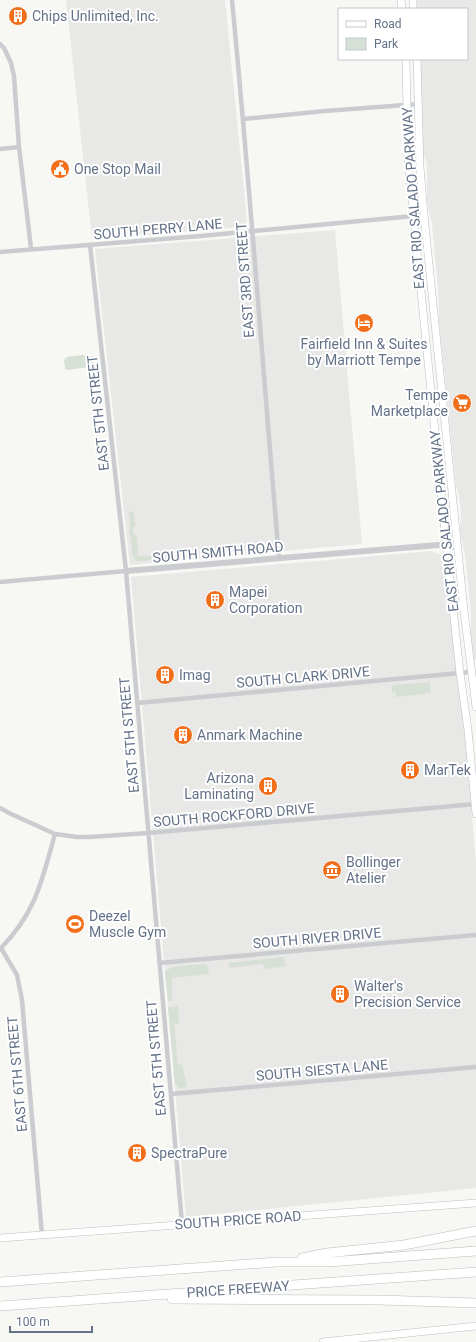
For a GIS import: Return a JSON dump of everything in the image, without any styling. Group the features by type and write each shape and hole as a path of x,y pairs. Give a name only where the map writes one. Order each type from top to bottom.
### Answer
{"highway":[{"path":"277,1262 327,1253 419,1242 476,1231"},
{"name":"PRICE FREEWAY","path":"0,1282 277,1262 328,1262 476,1251"},
{"name":"PRICE FREEWAY","path":"0,1306 476,1272"},
{"path":"118,1297 378,1300 476,1303"}],"main road":[{"name":"EAST RIO SALADO PARKWAY","path":"406,60 408,160 413,216 446,544 460,673 468,730 476,814"},
{"name":"EAST RIO SALADO PARKWAY","path":"417,60 420,167 424,215 471,672 476,707"},
{"name":"SOUTH PRICE ROAD","path":"0,1238 476,1202"},
{"path":"323,1342 476,1326"}],"street":[{"name":"EAST 3RD STREET","path":"232,0 253,232 256,288 279,558"},
{"path":"0,44 4,48 11,63 13,72 19,147 31,248"},
{"path":"243,119 325,110 418,104"},
{"path":"0,149 19,147"},
{"name":"SOUTH PERRY LANE","path":"0,252 31,248 90,246 253,232 424,215"},
{"name":"EAST 5TH STREET","path":"90,246 126,571 182,1224"},
{"name":"SOUTH SMITH ROAD","path":"0,582 438,545 446,544 457,539"},
{"name":"SOUTH SMITH ROAD","path":"446,544 458,547"},
{"name":"SOUTH CLARK DRIVE","path":"137,703 471,672"},
{"name":"SOUTH ROCKFORD DRIVE","path":"0,808 56,834 90,837 476,804"},
{"name":"EAST 6TH STREET","path":"42,1235 22,1000 17,975 0,948 24,920 36,898 56,834"},
{"name":"SOUTH RIVER DRIVE","path":"159,964 476,935"},
{"name":"SOUTH SIESTA LANE","path":"171,1094 476,1067"}],"shaded area":[{"path":"66,0 225,0 247,221 242,227 92,239"},
{"name":"Tempe Marketplace","path":"416,0 476,0 476,659 474,660 471,640 471,612 465,555 460,530 461,513 456,486 439,321 438,288 432,224 427,201 427,164 423,152 421,60 468,60 468,8 417,8"},
{"path":"335,230 362,544 130,565 95,249"},
{"path":"432,551 443,556 465,738 476,862 476,1188 186,1217 131,577"}],"green space":[{"path":"82,355 93,356 94,364 89,367 65,369 64,360 67,357"},
{"path":"133,511 136,525 133,528 133,532 137,537 138,556 157,555 158,560 136,561 132,554 129,532 129,512"},
{"path":"430,682 431,693 396,697 396,692 392,693 392,685"},
{"path":"284,957 285,966 264,969 263,964 229,968 229,963"},
{"path":"207,964 209,974 172,978 172,1001 168,1001 165,972 168,969 178,966"},
{"path":"178,1006 179,1023 174,1024 178,1065 182,1064 187,1087 179,1088 175,1084 168,1007"}],"place":[{"name":"Chips Unlimited, Inc.","path":"18,16"},
{"name":"One Stop Mail","path":"60,169"},
{"name":"Fairfield Inn & Suites by Marriott Tempe","path":"364,323"},
{"name":"Tempe Marketplace","path":"462,403"},
{"name":"Mapei Corporation","path":"215,600"},
{"name":"Imag","path":"165,675"},
{"name":"Anmark Machine","path":"183,735"},
{"name":"MarTek","path":"410,770"},
{"name":"Arizona Laminating","path":"268,786"},
{"name":"Bollinger Atelier","path":"332,870"},
{"name":"Deezel Muscle Gym","path":"75,924"},
{"name":"Walter's Precision Service","path":"340,994"},
{"name":"SpectraPure","path":"137,1153"}]}
